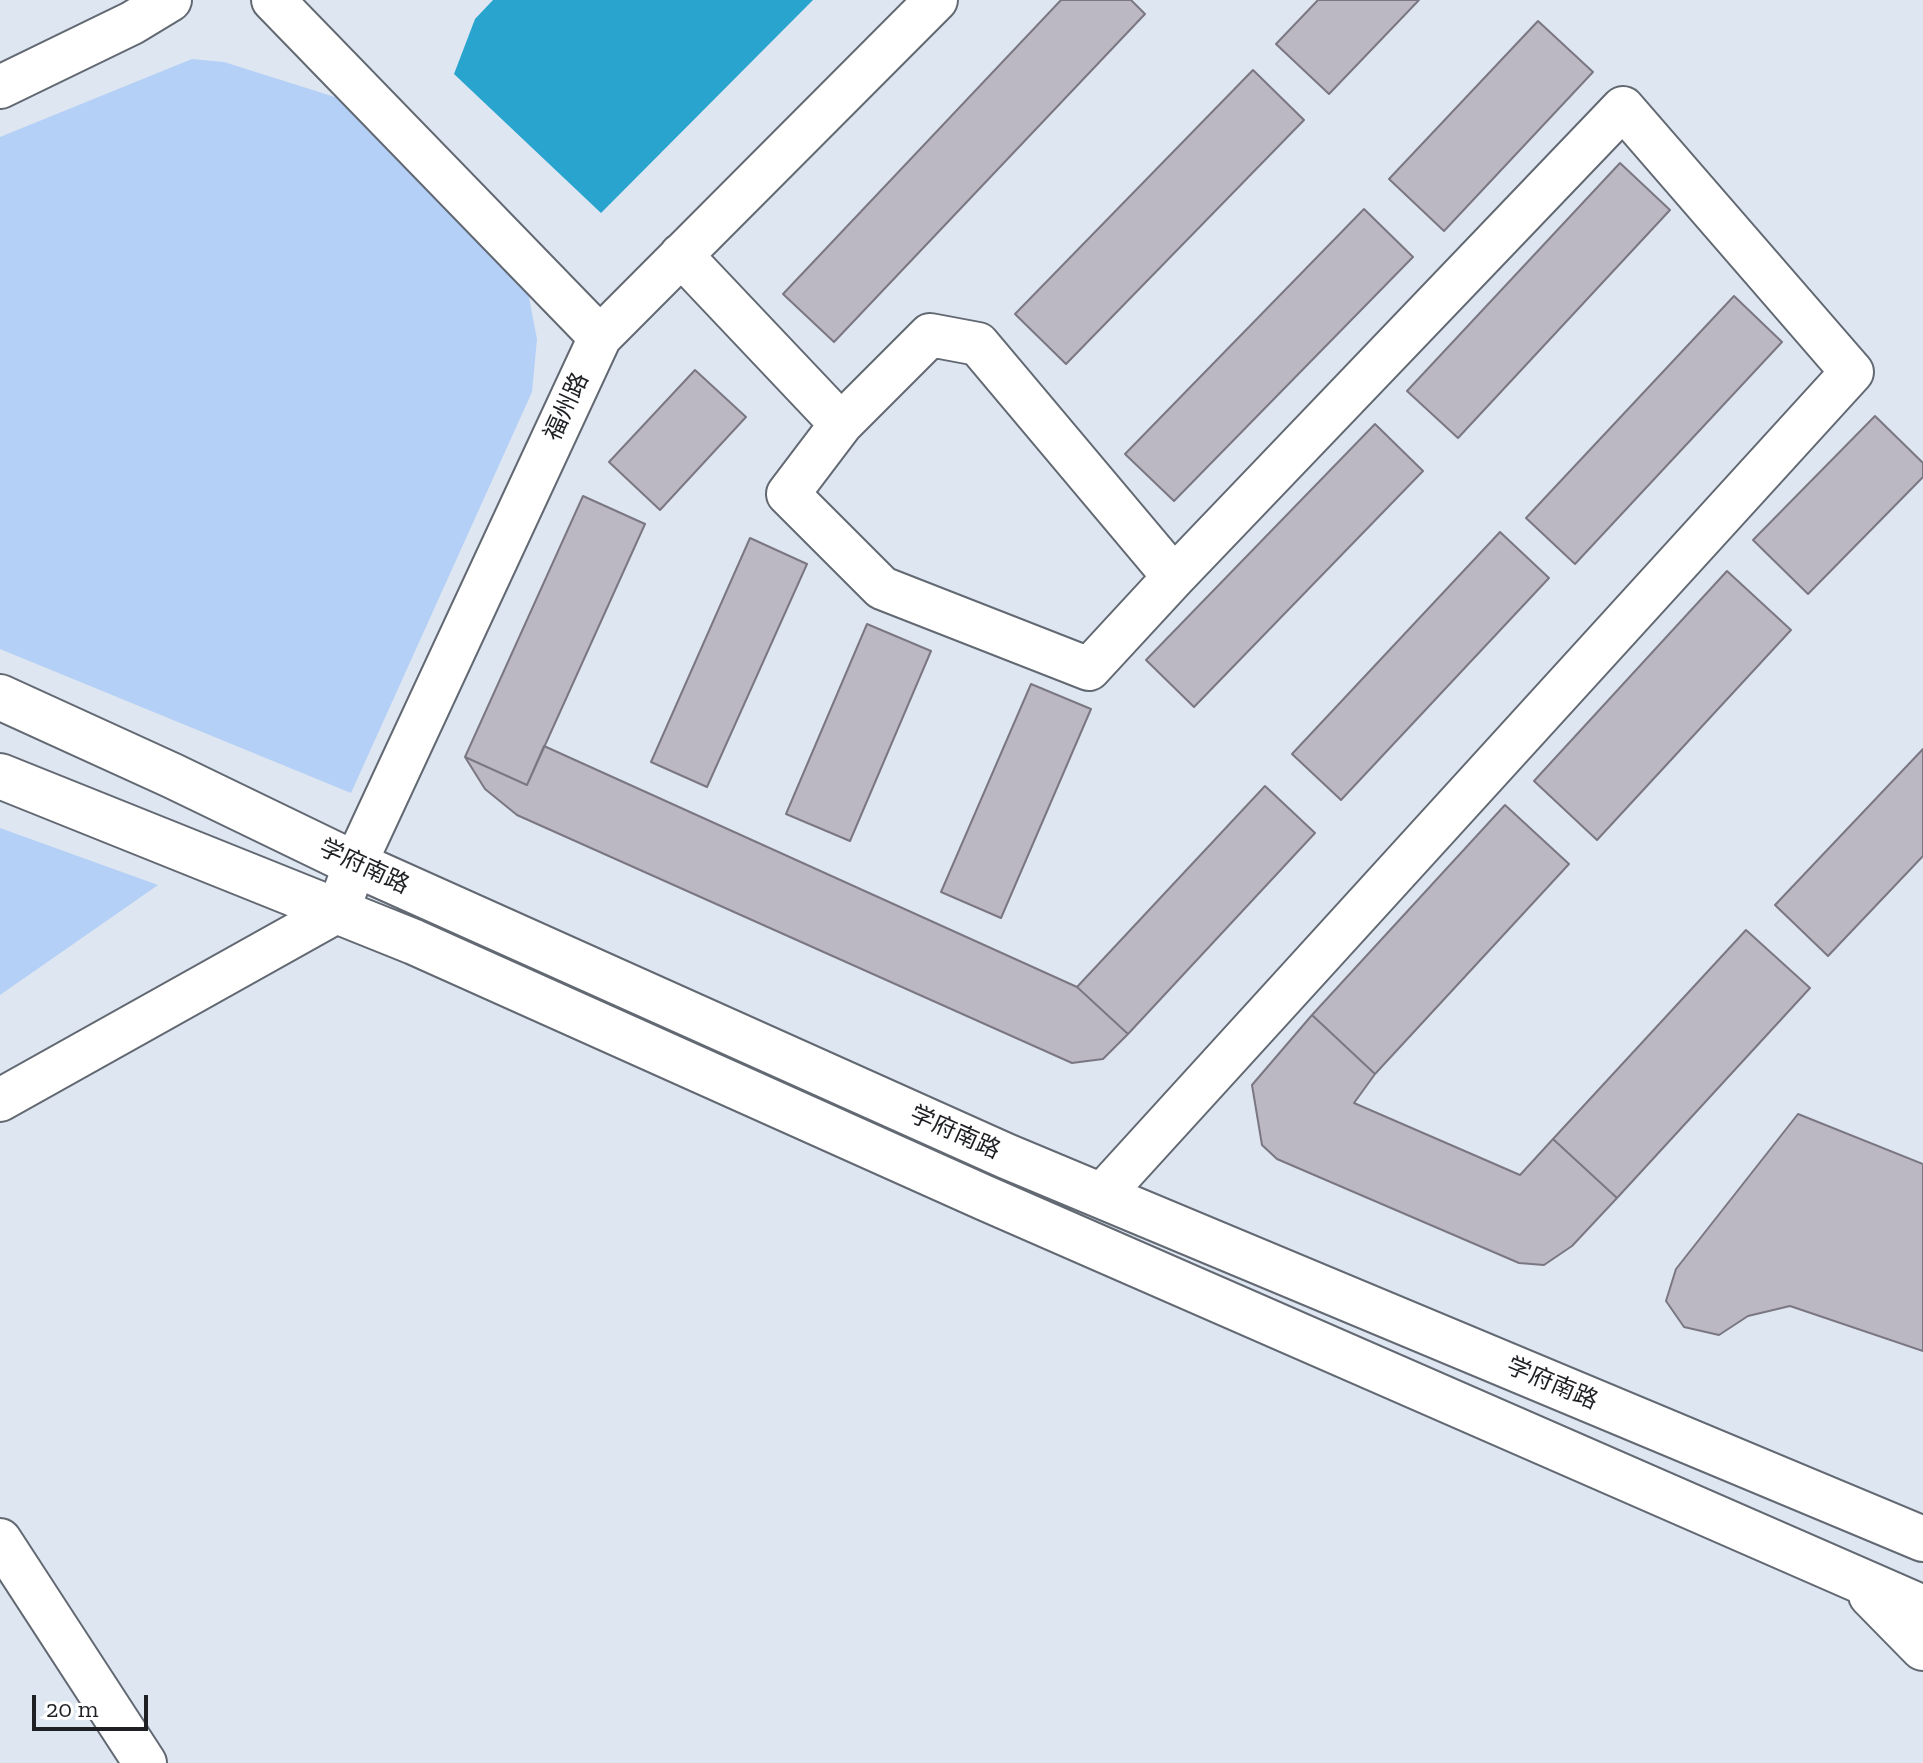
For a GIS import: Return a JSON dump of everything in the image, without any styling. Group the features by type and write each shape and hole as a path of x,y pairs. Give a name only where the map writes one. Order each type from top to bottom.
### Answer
{"main road":[{"name":"学府南路","path":"0,697 355,864 1006,1156 1923,1539"},
{"name":"学府南路","path":"0,776 414,942 985,1198 1923,1608"},
{"path":"1853,1576 1923,1648"}],"street":[{"path":"0,87 132,23 170,0"},
{"path":"273,0 600,337"},
{"name":"福州路","path":"338,911 355,864 600,337 936,0"},
{"path":"1101,1196 1852,372 1623,108 1089,669 882,588 788,494 841,424 930,335 978,344 1174,577"},
{"path":"681,255 841,424"},
{"path":"0,1100 338,911"},
{"path":"0,1540 145,1763"}],"shaded area":[{"path":"493,0 813,0 601,213 454,74 475,19"},
{"path":"192,59 224,62 338,98 375,122 526,282 537,339 532,392 351,793 0,649 0,137"},
{"path":"0,828 158,885 0,995"}],"building":[{"path":"1061,0 1131,0 1145,14 834,342 783,294"},
{"path":"1318,0 1419,0 1329,94 1276,44"},
{"path":"1538,21 1593,72 1444,231 1389,179"},
{"path":"1253,70 1304,120 1066,364 1015,314"},
{"path":"1620,163 1670,210 1458,438 1407,391"},
{"path":"1364,209 1413,257 1174,501 1125,454"},
{"path":"1734,296 1782,342 1575,564 1526,518"},
{"path":"695,370 746,417 660,510 609,462"},
{"path":"1875,416 1923,463 1923,477 1808,594 1753,540"},
{"path":"1375,424 1423,471 1194,707 1146,660"},
{"path":"583,496 645,524 527,785 465,757"},
{"path":"1500,532 1549,578 1341,800 1292,754"},
{"path":"750,538 807,564 707,787 651,762"},
{"path":"1727,571 1791,630 1597,840 1534,781"},
{"path":"867,624 931,651 850,841 786,814"},
{"path":"1031,684 1091,709 1001,918 941,892"},
{"path":"544,746 1077,987 1128,1034 1103,1059 1072,1063 517,815 485,789 465,757 527,785"},
{"path":"1923,749 1923,856 1828,956 1775,905"},
{"path":"1265,786 1315,833 1128,1034 1077,987"},
{"path":"1505,805 1569,864 1375,1074 1312,1015"},
{"path":"1746,930 1810,988 1617,1198 1553,1139"},
{"path":"1312,1015 1375,1074 1354,1103 1520,1175 1553,1139 1617,1198 1572,1246 1544,1265 1519,1263 1277,1159 1262,1145 1252,1085"},
{"path":"1798,1114 1923,1164 1923,1351 1790,1306 1748,1316 1719,1335 1684,1327 1666,1301 1676,1269"}]}
